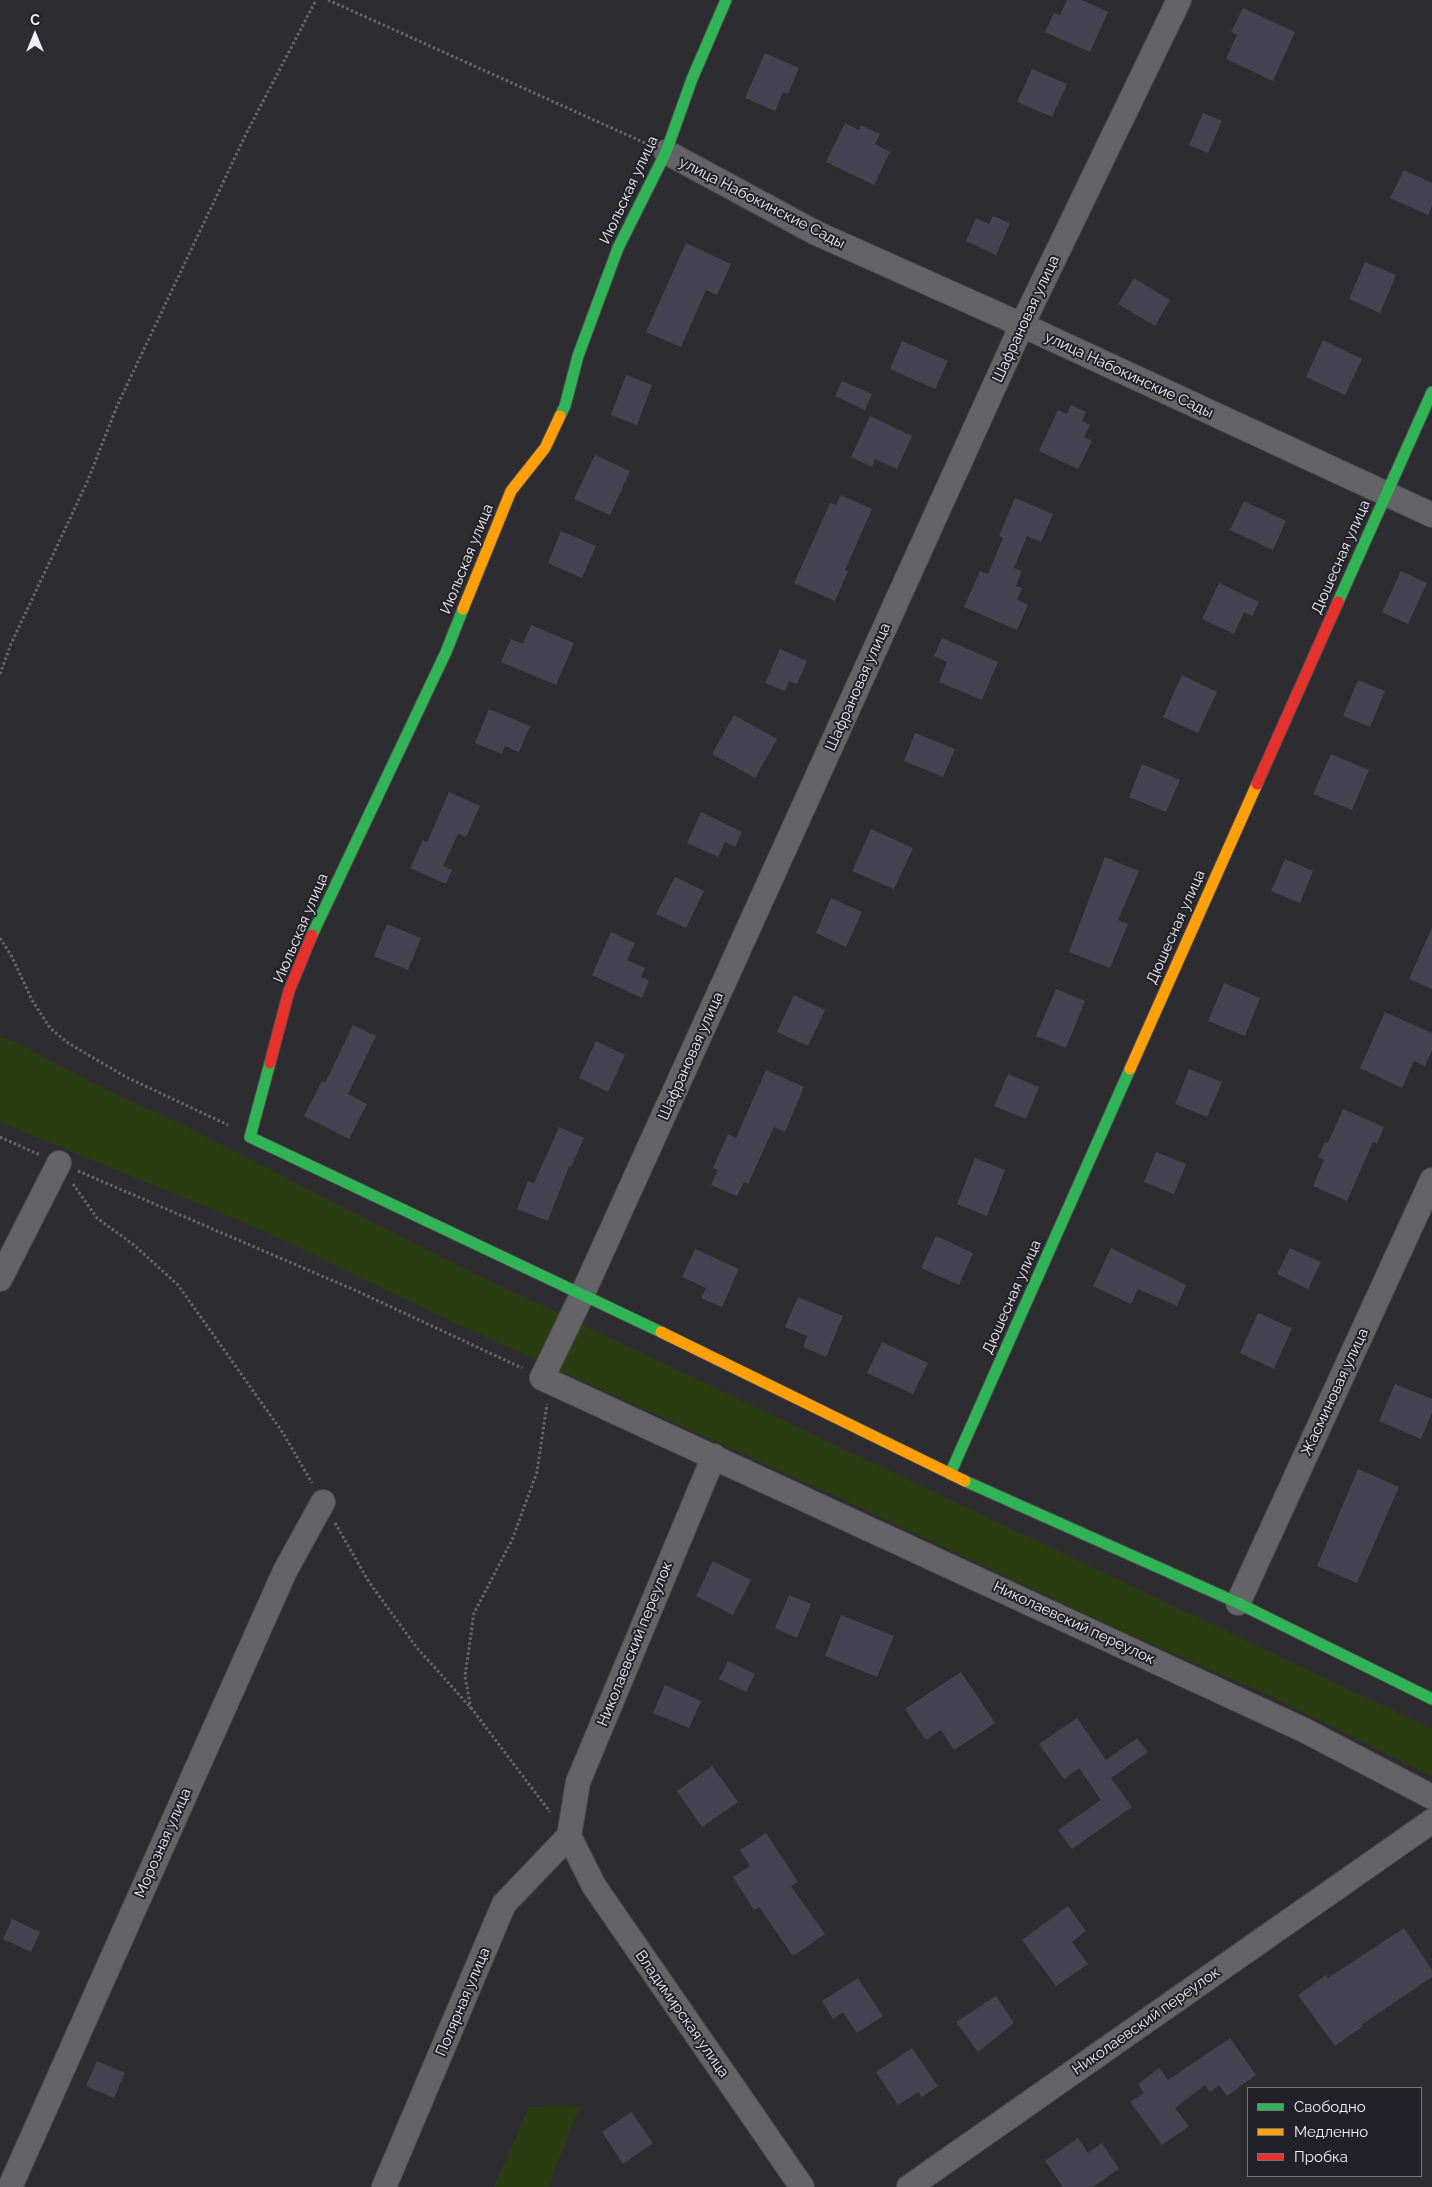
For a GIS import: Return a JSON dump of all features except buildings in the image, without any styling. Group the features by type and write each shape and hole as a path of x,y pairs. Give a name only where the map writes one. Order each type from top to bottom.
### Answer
{"street":[{"name":"Июльская улица","path":"250,1136 289,991 318,919 446,652 511,491 545,448 565,406 578,356 618,248 666,152 692,79 726,0"},
{"name":"Шафрановая улица","path":"542,1378 584,1293 1022,325 1179,0"},
{"name":"улица Набокинские Сады","path":"666,152 816,233 1022,325 1432,515"},
{"name":"Дюшесная улица","path":"950,1474 1432,392"},
{"path":"250,1136 584,1293 950,1474 1238,1603 1432,1699"},
{"path":"0,1279 59,1163"},
{"name":"Жасминовая улица","path":"1238,1603 1432,1180"},
{"name":"Николаевский переулок","path":"542,1378 1304,1730 1432,1797"},
{"name":"Николаевский переулок","path":"569,1836 578,1782 714,1456"},
{"name":"Морозная улица","path":"10,2187 281,1580 323,1502"},
{"name":"Николаевский переулок","path":"909,2187 1432,1821"},
{"name":"Полярная улица","path":"384,2187 504,1904 569,1836"},
{"name":"Владимирская улица","path":"569,1836 594,1886 802,2187"}],"path":[{"path":"0,674 11,644 88,480 121,397 246,132 316,0"},
{"path":"328,0 666,152"},
{"path":"0,938 36,1007 50,1028 68,1043 126,1077 250,1136"},
{"path":"0,1137 359,1292 542,1378 548,1408 537,1472 512,1540 474,1613 464,1676 472,1709"}],"green space":[{"path":"0,1037 15,1042 95,1084 182,1125 461,1267 1432,1729 1432,1776 1262,1692 1115,1628 840,1498 453,1322 253,1226 0,1122"},
{"path":"580,2106 548,2187 494,2187 529,2107"}],"traffic: fast":[{"path":"560,416 565,406 578,356 618,248 666,152 692,79 726,0"},
{"path":"1338,602 1432,392"},
{"path":"312,935 446,652 463,609"},
{"path":"270,1063 250,1137 661,1332"},
{"path":"950,1474 1130,1069"},
{"path":"965,1481 1238,1603 1432,1699"}],"traffic: slow":[{"path":"463,609 511,491 545,448 560,416"},
{"path":"1130,1069 1257,784"},
{"path":"661,1332 965,1481"}],"traffic: jam":[{"path":"1257,784 1338,602"},
{"path":"270,1063 289,991 312,935"}]}
